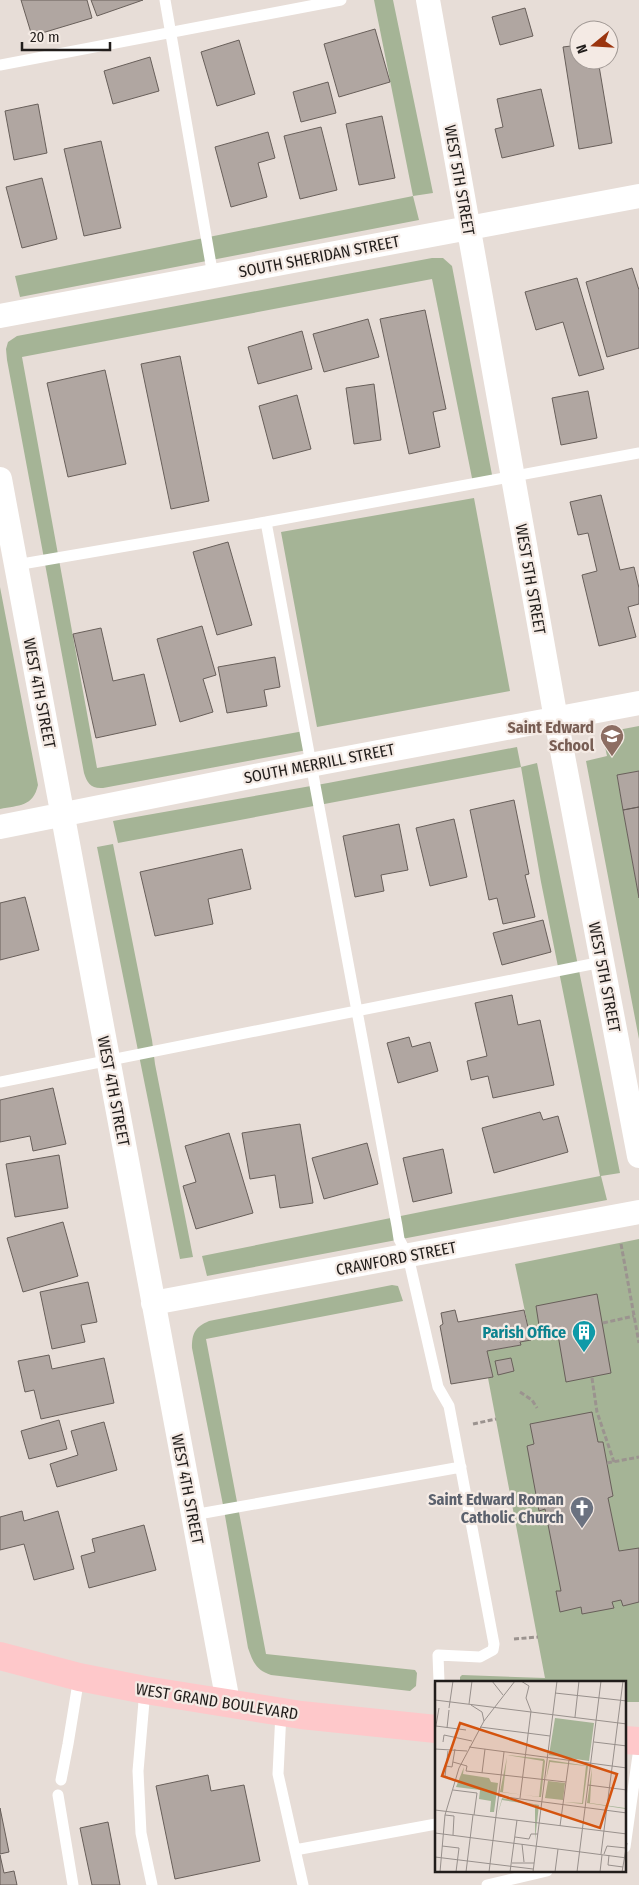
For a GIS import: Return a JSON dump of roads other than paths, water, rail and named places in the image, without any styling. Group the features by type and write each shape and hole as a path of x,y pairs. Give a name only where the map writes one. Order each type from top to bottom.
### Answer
{"main road":[{"name":"WEST GRAND BOULEVARD","path":"0,1656 79,1677 145,1690 281,1712 435,1729"},
{"path":"626,1740 639,1741"}],"street":[{"name":"WEST 5TH STREET","path":"428,0 556,718 639,1156"},
{"name":"SOUTH SHERIDAN STREET","path":"0,316 639,196"},
{"name":"WEST 4TH STREET","path":"0,479 228,1702"},
{"name":"SOUTH MERRILL STREET","path":"0,827 310,765 639,703"},
{"name":"CRAWFORD STREET","path":"154,1303 639,1212"}],"lane":[{"path":"165,0 213,276"},
{"path":"0,65 170,31 341,0"},
{"path":"16,566 639,453"},
{"path":"266,522 399,1239 408,1256 438,1387 449,1406 494,1644 493,1650 480,1657 438,1655 439,1681"},
{"path":"0,1082 602,962"},
{"path":"193,1515 461,1467"},
{"path":"61,1780 79,1677"},
{"path":"145,1690 138,1771 141,1833 152,1885"},
{"path":"281,1712 278,1774 303,1885"},
{"path":"626,1840 639,1748"},
{"path":"58,1795 73,1885"},
{"path":"295,1850 435,1824"},
{"path":"487,1885 516,1875 539,1872"}],"place":[{"name":"Saint Edward School","path":"612,757"},
{"name":"Parish Office","path":"584,1353"},
{"name":"Saint Edward Roman Catholic Church","path":"582,1529"}]}
